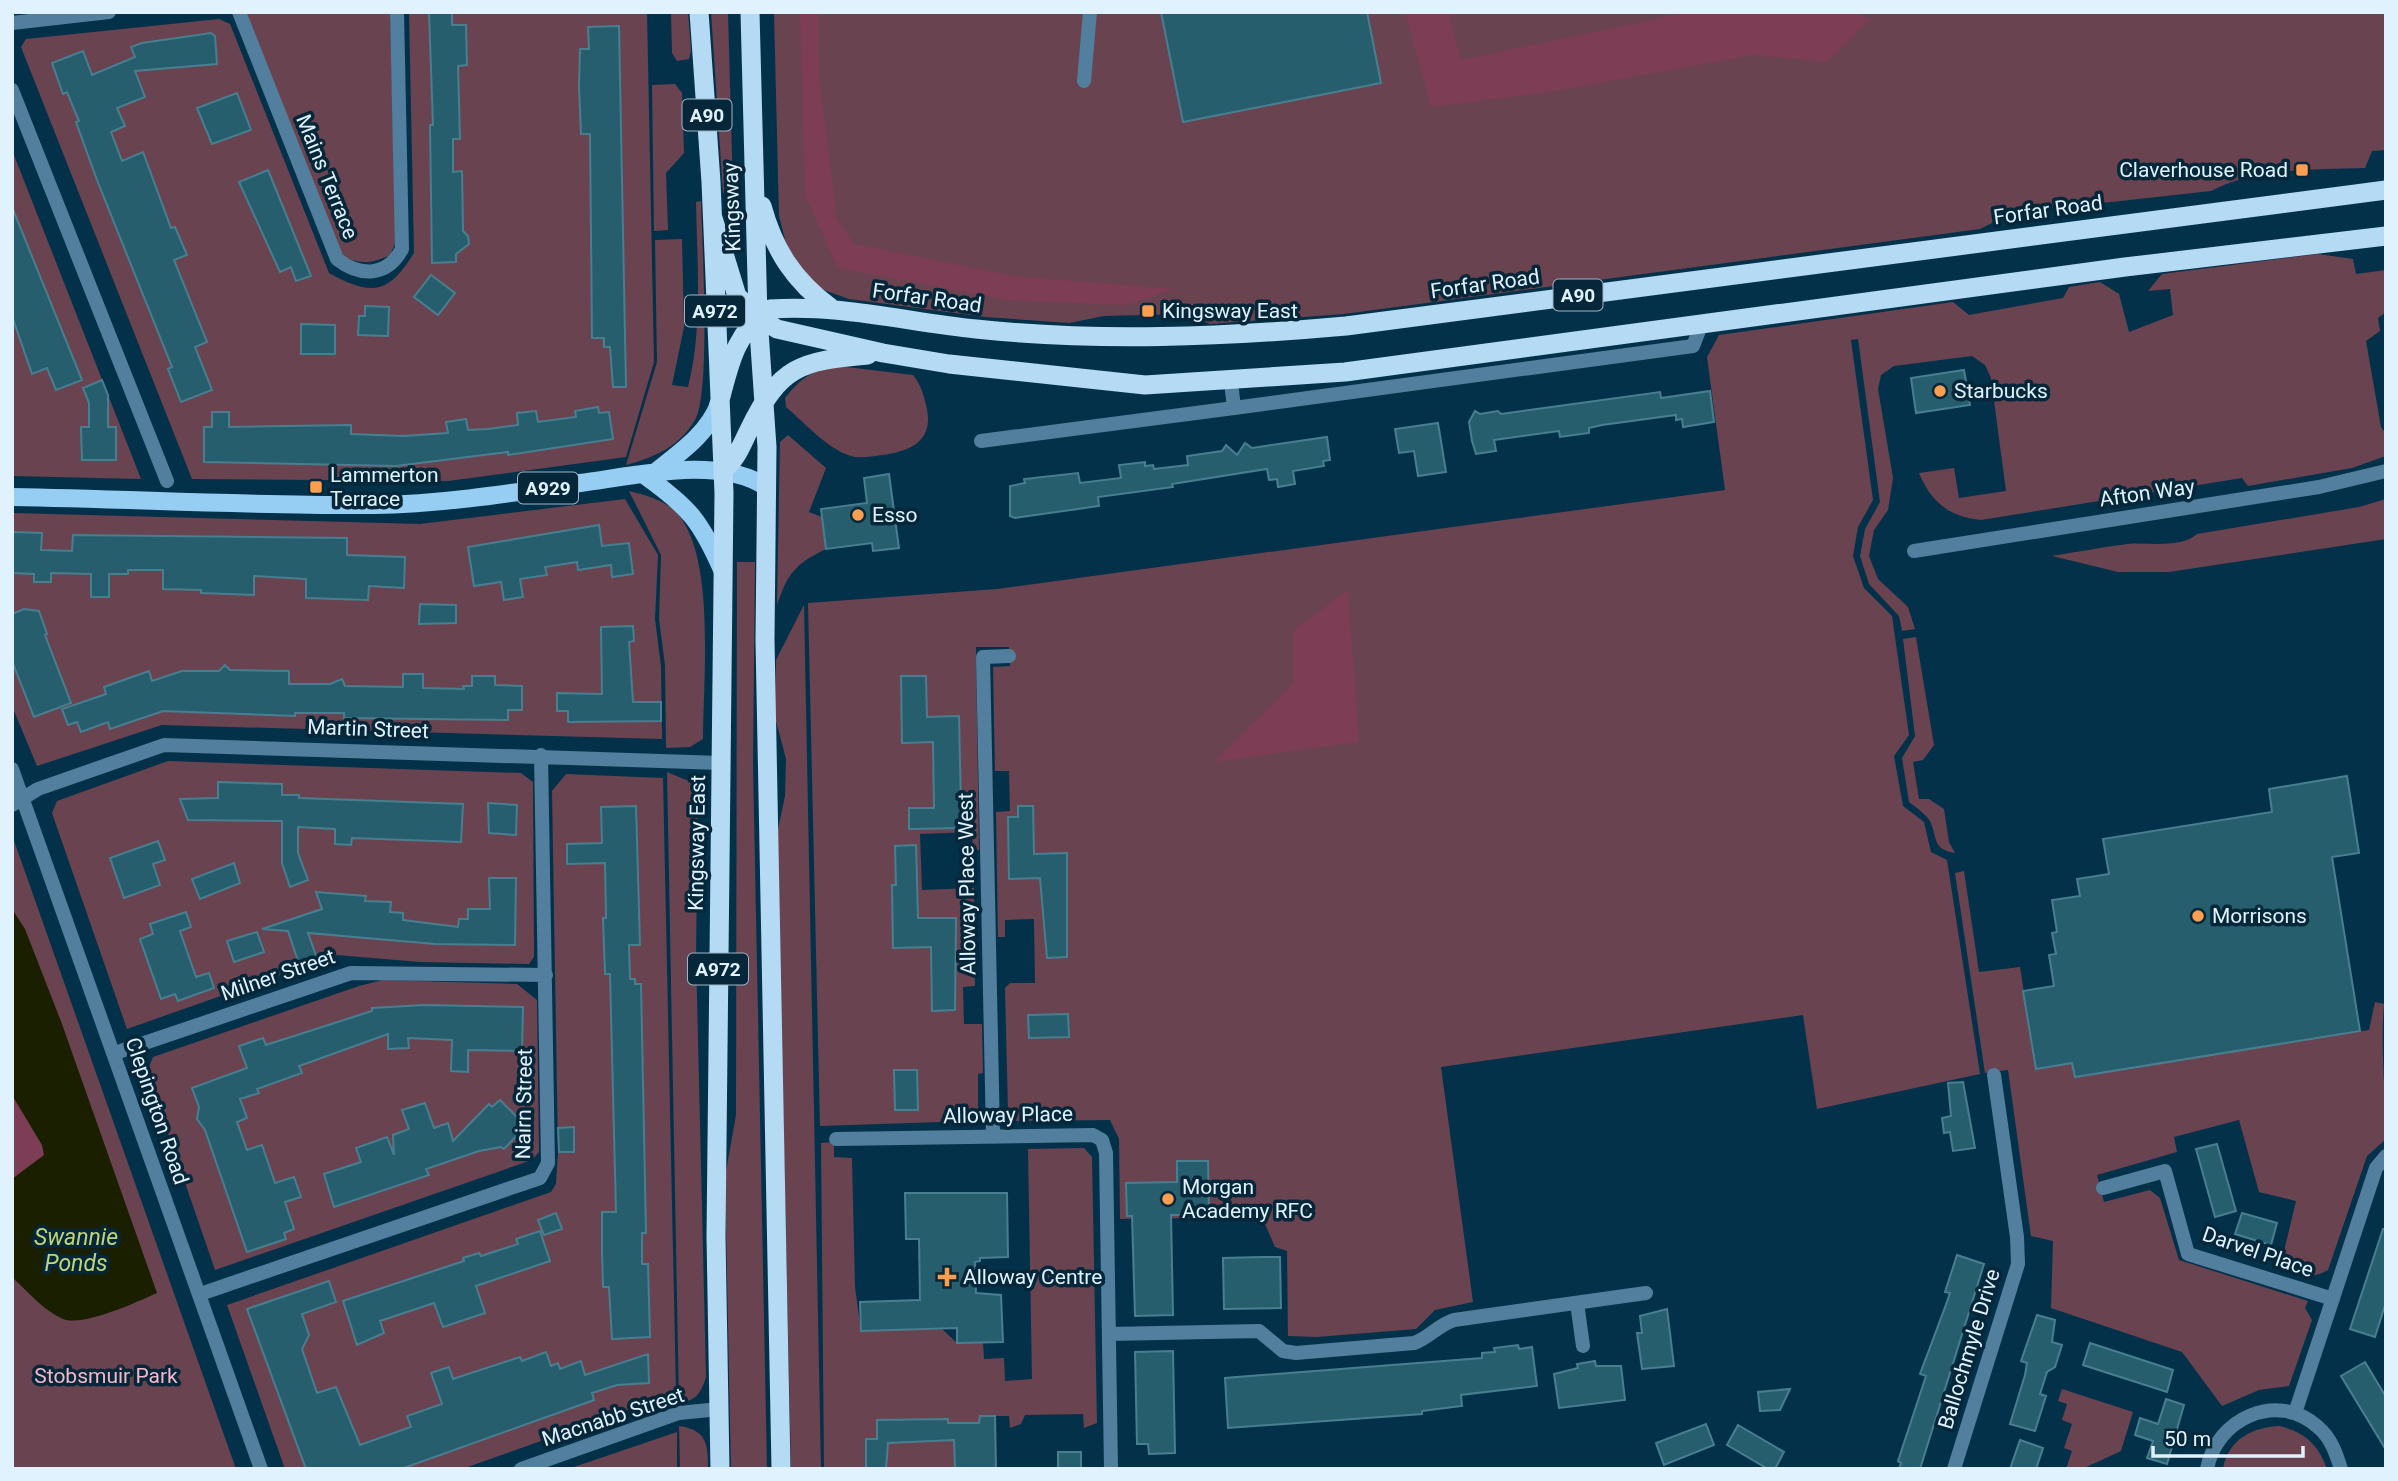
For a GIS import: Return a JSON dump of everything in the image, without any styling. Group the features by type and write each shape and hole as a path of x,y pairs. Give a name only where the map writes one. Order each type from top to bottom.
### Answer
{"highway":[{"name":"Kingsway","path":"699,12 713,218"},
{"name":"Kingsway","path":"750,12 758,317"},
{"name":"A90","path":"754,178 770,235 792,274 831,308"},
{"name":"Forfar Road","path":"758,317 770,309 831,308 1016,332 1131,337 1245,335 1346,326 2386,190"},
{"name":"A90","path":"713,218 737,296 758,317 777,329 884,354 1145,386 1345,372 1702,323 2386,236"},
{"name":"Kingsway East","path":"713,218 723,470 716,1236 720,1469"},
{"name":"A972","path":"758,317 766,487 765,640 781,1469"},
{"path":"719,404 742,333 758,317"},
{"name":"A90","path":"764,400 775,384 807,363 884,354"},
{"path":"723,470 735,461 764,400"}],"main road":[{"path":"719,404 713,421 703,433 649,475 691,512 707,534 723,572"},
{"name":"A929","path":"12,497 374,505 452,501 649,475 723,470 751,476 766,487"}],"street":[{"path":"12,23 109,12"},
{"name":"Mains Terrace","path":"239,12 337,259 352,271 367,273 395,262 402,249 397,12"},
{"path":"1084,81 1090,12"},
{"path":"12,90 167,481"},
{"path":"981,441 1693,345 1702,323"},
{"path":"1231,382 1234,408"},
{"name":"Afton Way","path":"1914,551 2319,487 2386,471"},
{"name":"Alloway Place West","path":"993,1135 983,657 1009,656"},
{"name":"Martin Street","path":"18,802 38,789 164,745 541,755 722,763"},
{"name":"Nairn Street","path":"200,1294 540,1178 548,1163 541,755"},
{"name":"Clepington Road","path":"12,768 18,802 115,1053 261,1469"},
{"name":"Milner Street","path":"115,1053 351,972 545,975"},
{"name":"Ballochmyle Drive","path":"1954,1469 2018,1264 2017,1237 1994,1075"},
{"name":"Alloway Place","path":"836,1139 1093,1135 1102,1140 1106,1153 1111,1469"},
{"path":"2295,1413 2376,1168 2386,1156"},
{"name":"Darvel Place","path":"2103,1188 2165,1171 2188,1254 2333,1299"},
{"path":"1109,1334 1259,1331 1283,1350 1296,1353 1414,1343 1424,1339 1441,1324 1454,1320 1646,1293"},
{"path":"1577,1303 1583,1346"},
{"name":"Macnabb Street","path":"521,1469 552,1463 679,1413 719,1409"},
{"path":"2207,1469 2210,1453 2223,1431 2244,1416 2269,1410 2295,1413 2318,1426 2334,1446 2341,1469"}],"green space":[{"path":"246,12 390,12 396,242 390,255 366,262 343,257"},
{"path":"409,12 647,12 654,362 626,457 448,481 192,479 21,47 26,39 219,19 230,24 329,273 367,288 387,284 405,267 414,253"},
{"path":"671,12 688,12 691,51 689,59 677,61 672,53"},
{"path":"711,12 728,12 733,193 723,193"},
{"path":"774,12 2386,12 2386,150 2372,151 2365,168 2286,171 2247,178 2211,191 2012,213 1980,229 1344,314 1210,324 1187,314 1104,316 1069,323 985,317 849,299 821,289 797,269 787,247 779,216"},
{"path":"675,84 682,93 684,153 666,173 668,230 654,231 652,85"},
{"path":"12,150 141,479 12,476"},
{"path":"701,201 704,349 700,404 695,420 674,444 626,465 657,362 655,240 682,239 684,327 672,385 688,387 697,319 696,202"},
{"path":"2318,254 2353,259 2356,274 2386,270 2386,312 2378,318 2380,331 2366,341 2381,427 2386,434 2386,456 2352,468 2248,486 2242,478 1981,520 1970,518 1950,511 1935,500 1919,473 1954,468 1959,498 2006,491 1991,378 1985,365 1972,356 1894,366 1881,375 1878,389 1893,478 1888,510 1874,530 1869,556 1878,579 1908,607 1915,629 1902,631 1899,616 1869,584 1860,556 1865,529 1880,502 1858,339 1851,340 1873,500 1858,527 1853,556 1864,588 1892,616 1909,735 1894,756 1903,806 1924,822 1931,852 1947,860 1980,1074 1817,1109 1803,1015 1441,1067 1473,1302 1435,1310 1416,1329 1317,1337 1288,1336 1287,1251 1275,1247 1262,1217 1120,1219 1119,1139 1110,1120 1016,1121 1008,1111 1005,988 1010,983 1035,983 1034,919 1005,920 1005,937 998,937 996,812 1010,811 1009,771 995,771 993,667 1010,666 1009,647 976,647 979,850 973,850 972,832 920,834 922,890 974,888 975,986 963,987 964,1024 982,1024 983,1073 978,1074 978,1116 971,1121 820,1126 808,603 997,589 1725,490 1707,357 1719,335 1953,302 1969,315 2063,298 2069,287 2100,282 2119,294 2129,332 2173,315 2170,289 2148,291 2162,274"},
{"path":"838,366 913,375 923,393 928,417 924,435 919,441 893,453 855,457 827,443 786,407 785,398 802,380 821,370"},
{"path":"788,435 826,468 809,512 822,517 826,549 794,571 777,605 780,442"},
{"path":"629,491 661,501 672,508 689,533 698,559 705,620 703,739 690,747 666,748 665,665 659,619 661,555"},
{"path":"625,499 658,555 655,619 661,666 662,739 162,725 37,766 12,706 12,513 420,524"},
{"path":"2386,499 2386,539 2169,572 2118,572 2052,556 2128,544 2182,542 2197,534 2359,507"},
{"path":"737,562 755,562 753,765 767,1469 731,1469 725,1177 736,1115"},
{"path":"804,605 821,1469 791,1469 777,834 785,796 786,759 775,717 776,660"},
{"path":"1916,637 1934,745 1923,760 1913,762 1919,799 1929,799 1944,809 1949,842 1955,853 1939,846 1930,821 1909,802 1902,758 1915,736 1903,639"},
{"path":"168,761 521,773 533,782 534,957 529,964 420,962 337,955 127,1029 52,813 57,801"},
{"path":"667,772 691,782 698,796 696,956 706,1377 697,1395 679,1403"},
{"path":"566,774 663,778 676,1393 462,1469 285,1469 227,1305 551,1192 556,1184 558,1152 552,791"},
{"name":"Stobsmuir Park","path":"12,835 236,1469 12,1469"},
{"path":"1964,871 1979,972 2020,967 2036,1069 2072,1063 2075,1077 2369,1030 2375,1002 2384,1004 2386,1139 2367,1156 2328,1270 2310,1275 2280,1268 2296,1201 2259,1192 2239,1120 2174,1137 2177,1152 2097,1175 2104,1202 2150,1190 2160,1198 2179,1260 2308,1301 2305,1308 2312,1320 2289,1386 2259,1390 2222,1406 2182,1352 2051,1308 2053,1241 2031,1236 2008,1070 1985,1073 1955,873"},
{"path":"383,980 517,984 537,1000 539,1152 532,1160 215,1270 147,1072 153,1057"},
{"path":"834,1142 834,1157 852,1158 855,1287 861,1331 942,1329 957,1343 983,1343 984,1359 1004,1358 1005,1381 1032,1379 1028,1149 1084,1148 1092,1157 1097,1423 1084,1428 1083,1414 1025,1415 1021,1424 1010,1428 1009,1416 980,1416 979,1423 972,1423 972,1444 954,1445 955,1469 886,1469 886,1439 909,1442 948,1419 877,1420 877,1439 866,1440 866,1469 824,1469 821,1143"},
{"path":"2062,1389 2133,1412 2121,1451 2082,1469 2066,1469 2072,1451 2064,1448 2072,1424 2062,1420 2067,1404 2058,1401"},
{"path":"679,1426 695,1431 704,1440 708,1469 680,1469"},
{"path":"2280,1426 2297,1432 2310,1441 2327,1469 2223,1469 2236,1442 2251,1432"},
{"path":"677,1432 677,1469 571,1469 571,1468"}],"shaded area":[{"path":"800,12 818,12 819,75 837,219 854,244 1013,276 1174,289 1127,305 1007,300 838,268 805,195"},
{"path":"1405,12 1448,12 1461,60 1689,12 1852,12 1870,19 1827,62 1753,55 1550,92 1431,107"},
{"path":"1348,590 1359,742 1214,762 1294,683 1294,630"},
{"path":"12,1095 42,1146 44,1156 12,1179"}],"water":[{"name":"Swannie Ponds","path":"12,909 25,929 62,1024 157,1293 83,1320 63,1319 49,1311 12,1277 12,1179 44,1155 42,1145 12,1095"}],"building":[{"path":"429,12 452,12 452,25 466,25 467,65 458,66 460,139 453,139 453,172 462,171 463,231 468,236 469,244 456,254 456,262 432,263 430,125 433,125"},
{"path":"1161,12 1367,12 1381,83 1183,122"},
{"path":"619,26 626,387 613,387 610,347 604,347 604,338 592,338 590,134 581,134 579,87 580,49 589,49 588,27"},
{"path":"211,33 215,36 217,64 135,71 145,97 117,108 125,126 111,132 122,161 143,152 171,228 175,227 187,255 174,260 207,342 195,347 212,390 181,402 168,369 172,367 97,180 76,122 79,121 67,92 63,94 52,63 83,51 92,75 135,57 131,47 142,43"},
{"path":"237,93 251,130 212,144 197,108"},
{"path":"268,170 311,276 296,281 291,267 280,272 239,182"},
{"path":"12,207 82,380 56,390 47,368 32,374 12,316"},
{"path":"431,275 455,293 438,315 414,297"},
{"path":"365,306 389,307 388,336 358,335 359,316 365,316"},
{"path":"301,324 335,325 335,354 301,354"},
{"name":"Starbucks","path":"1964,370 1970,405 1916,413 1911,378"},
{"path":"102,380 108,395 108,427 116,427 116,460 82,460 81,427 89,427 89,403 83,388"},
{"path":"1710,391 1714,422 1683,427 1682,419 1676,420 1676,415 1602,425 1589,428 1589,433 1560,437 1559,431 1494,440 1496,451 1476,454 1472,441 1469,422 1475,411 1480,414 1498,411 1501,414 1660,392 1661,398"},
{"path":"598,407 599,413 609,412 613,439 508,455 508,452 396,466 204,462 204,427 212,427 212,412 229,412 229,427 351,425 351,434 404,436 448,433 446,422 466,419 468,430 488,429 518,425 517,413 536,411 538,422 576,417 575,411"},
{"path":"1438,423 1446,472 1418,476 1414,451 1399,453 1395,429"},
{"path":"1327,437 1330,460 1323,461 1324,466 1293,471 1295,484 1278,487 1277,479 1269,480 1267,469 1172,484 1173,487 1098,497 1099,506 1015,518 1010,516 1010,486 1025,483 1024,479 1078,473 1080,483 1121,478 1119,465 1145,462 1145,466 1153,465 1154,469 1188,465 1187,456 1222,451 1226,445 1237,455 1245,443 1252,448"},
{"name":"Esso","path":"889,474 899,548 873,551 872,543 826,549 821,509 867,503 864,478"},
{"path":"599,525 602,546 629,543 633,574 612,577 611,565 578,570 577,562 545,567 547,575 520,579 523,597 504,600 501,582 474,586 468,547"},
{"path":"12,532 42,533 41,550 72,551 73,535 347,538 347,555 405,557 404,588 369,586 368,600 306,598 306,579 254,576 254,595 201,593 201,590 163,589 163,570 128,570 128,574 109,574 109,597 91,597 91,574 51,573 51,582 34,582 34,574 12,573"},
{"path":"420,604 456,605 456,623 419,624"},
{"path":"24,609 39,611 47,634 45,635 71,703 34,717 12,661 12,614"},
{"path":"633,626 634,641 629,642 633,702 661,702 661,721 568,722 568,711 557,711 557,693 602,694 601,627"},
{"path":"225,665 230,670 289,671 289,684 330,684 342,679 345,686 403,687 403,674 423,674 423,688 464,689 463,686 472,686 472,676 495,676 495,685 522,686 522,710 508,710 508,720 344,718 344,713 295,713 295,716 163,711 110,729 108,722 81,732 77,722 68,725 62,709 106,694 104,687 149,671 152,681 182,671 219,671"},
{"path":"901,676 926,676 927,717 959,716 961,807 966,807 966,828 909,829 909,808 934,808 933,742 902,743"},
{"name":"Morrisons","path":"2347,776 2359,853 2332,857 2360,1031 2075,1077 2072,1063 2036,1069 2023,991 2054,986 2049,955 2056,954 2052,933 2057,932 2052,900 2080,896 2077,879 2109,874 2103,839 2272,812 2269,789"},
{"path":"218,782 282,784 282,795 299,795 299,798 463,804 461,842 352,838 351,845 335,844 335,829 298,827 298,853 308,880 290,887 282,863 282,821 188,820 180,799 218,798"},
{"path":"488,803 517,805 516,835 489,833"},
{"path":"636,806 640,945 629,945 630,979 635,979 635,984 641,984 646,1233 642,1233 642,1264 648,1264 650,1337 612,1339 609,1287 603,1287 602,1250 602,1212 616,1212 610,974 605,974 603,918 606,918 605,863 567,864 567,844 602,843 601,807"},
{"path":"1018,806 1033,806 1034,854 1067,853 1067,957 1047,958 1040,878 1009,879 1008,817 1018,817"},
{"path":"158,841 165,860 153,864 160,885 124,898 110,858"},
{"path":"916,845 918,918 956,918 955,1010 932,1011 931,947 893,948 892,885 896,885 895,846"},
{"path":"234,863 240,883 200,899 192,879"},
{"path":"489,878 516,878 515,945 435,944 308,933 318,961 300,967 288,931 262,929 322,909 316,892 366,896 365,901 391,902 390,912 403,913 403,920 458,927 459,919 468,919 468,909 490,909"},
{"path":"186,912 191,927 180,931 196,977 209,973 214,988 178,1001 175,994 161,999 140,939 153,934 150,924"},
{"path":"257,932 264,952 234,962 227,941"},
{"path":"424,1005 523,1007 522,1051 468,1050 468,1072 451,1071 452,1040 408,1038 409,1048 388,1049 388,1034 299,1066 302,1073 257,1089 259,1093 240,1099 247,1118 237,1122 247,1150 262,1145 275,1183 294,1177 301,1197 285,1202 294,1229 284,1233 286,1239 247,1252 205,1130 197,1119 199,1107 192,1088 247,1068 239,1046 263,1038 266,1045 372,1011 372,1008"},
{"path":"1068,1014 1069,1037 1029,1038 1028,1015"},
{"path":"894,1070 917,1070 918,1110 895,1110"},
{"path":"1963,1082 1975,1148 1953,1151 1950,1132 1944,1133 1942,1118 1951,1116 1948,1083"},
{"path":"500,1100 526,1126 504,1149 501,1147 479,1151 426,1169 429,1175 334,1207 324,1174 361,1162 356,1148 387,1137 394,1155 393,1135 409,1129 402,1110 425,1103 434,1128 448,1123 453,1141 489,1104 492,1107"},
{"path":"574,1127 574,1152 559,1152 558,1128"},
{"path":"2217,1144 2236,1211 2215,1217 2196,1149"},
{"path":"1177,1161 1208,1161 1209,1215 1171,1215 1173,1315 1135,1316 1132,1216 1127,1216 1126,1183 1177,1182"},
{"name":"Alloway Centre","path":"905,1193 1007,1193 1008,1257 980,1258 980,1261 975,1262 976,1293 1001,1295 1003,1342 957,1343 957,1328 861,1331 860,1302 920,1300 919,1239 906,1239"},
{"path":"556,1213 562,1229 544,1235 538,1220"},
{"path":"2242,1213 2277,1223 2271,1245 2235,1234"},
{"path":"2383,1229 2386,1229 2386,1302 2375,1337 2350,1329"},
{"path":"540,1231 550,1261 476,1286 485,1313 443,1327 434,1303 380,1321 384,1333 357,1345 343,1301 464,1261 463,1258 479,1253 481,1256 518,1244 516,1239"},
{"path":"1957,1255 1984,1264 1920,1469 1899,1469 1901,1463 1898,1461 1926,1376 1920,1374 1950,1293 1945,1292"},
{"path":"1280,1257 1281,1308 1224,1309 1223,1258"},
{"path":"329,1281 336,1302 302,1314 309,1335 302,1349 317,1393 336,1387 360,1445 411,1427 407,1416 442,1404 431,1373 449,1367 453,1379 520,1357 522,1361 546,1352 551,1366 558,1363 560,1369 581,1361 585,1375 648,1354 649,1383 617,1385 592,1393 594,1400 401,1469 306,1469 247,1309"},
{"path":"1667,1309 1674,1366 1642,1369 1637,1333 1642,1333 1640,1316"},
{"path":"2037,1315 2055,1320 2052,1342 2062,1345 2055,1367 2047,1372 2040,1394 2046,1396 2035,1431 2010,1424 2025,1375 2027,1363 2021,1361"},
{"path":"2090,1343 2173,1370 2167,1392 2083,1365"},
{"path":"1518,1345 1519,1349 1532,1347 1537,1386 1461,1395 1462,1406 1422,1411 1422,1414 1228,1428 1225,1378 1482,1358 1482,1353 1495,1352 1494,1348"},
{"path":"1173,1351 1175,1453 1149,1454 1148,1444 1137,1444 1135,1352"},
{"path":"1595,1361 1596,1366 1621,1366 1625,1400 1559,1408 1554,1374 1578,1368 1577,1364"},
{"path":"2365,1362 2386,1397 2386,1450 2341,1376"},
{"path":"1790,1389 1780,1410 1760,1411 1758,1392"},
{"path":"2166,1399 2184,1405 2167,1464 2147,1458 2153,1441 2135,1435 2140,1418 2158,1424"},
{"path":"980,1416 995,1416 996,1469 955,1469 954,1440 888,1443 886,1469 866,1469 866,1439 877,1439 877,1420 948,1419 948,1423 979,1423"},
{"path":"1706,1424 1714,1445 1664,1465 1656,1443"},
{"path":"1738,1425 1784,1452 1775,1469 1768,1469 1727,1445"},
{"path":"2020,1440 2043,1448 2036,1469 2010,1469"},
{"path":"1058,1452 1081,1452 1081,1469 1058,1469"}],"place":[{"name":"Claverhouse Road","path":"2302,170"},
{"name":"Kingsway East","path":"1148,311"},
{"name":"Starbucks","path":"1940,391"},
{"name":"Lammerton Terrace","path":"316,487"},
{"name":"Esso","path":"858,515"},
{"name":"Morrisons","path":"2198,916"},
{"name":"Morgan Academy RFC","path":"1168,1199"},
{"name":"Alloway Centre","path":"947,1277"}]}
